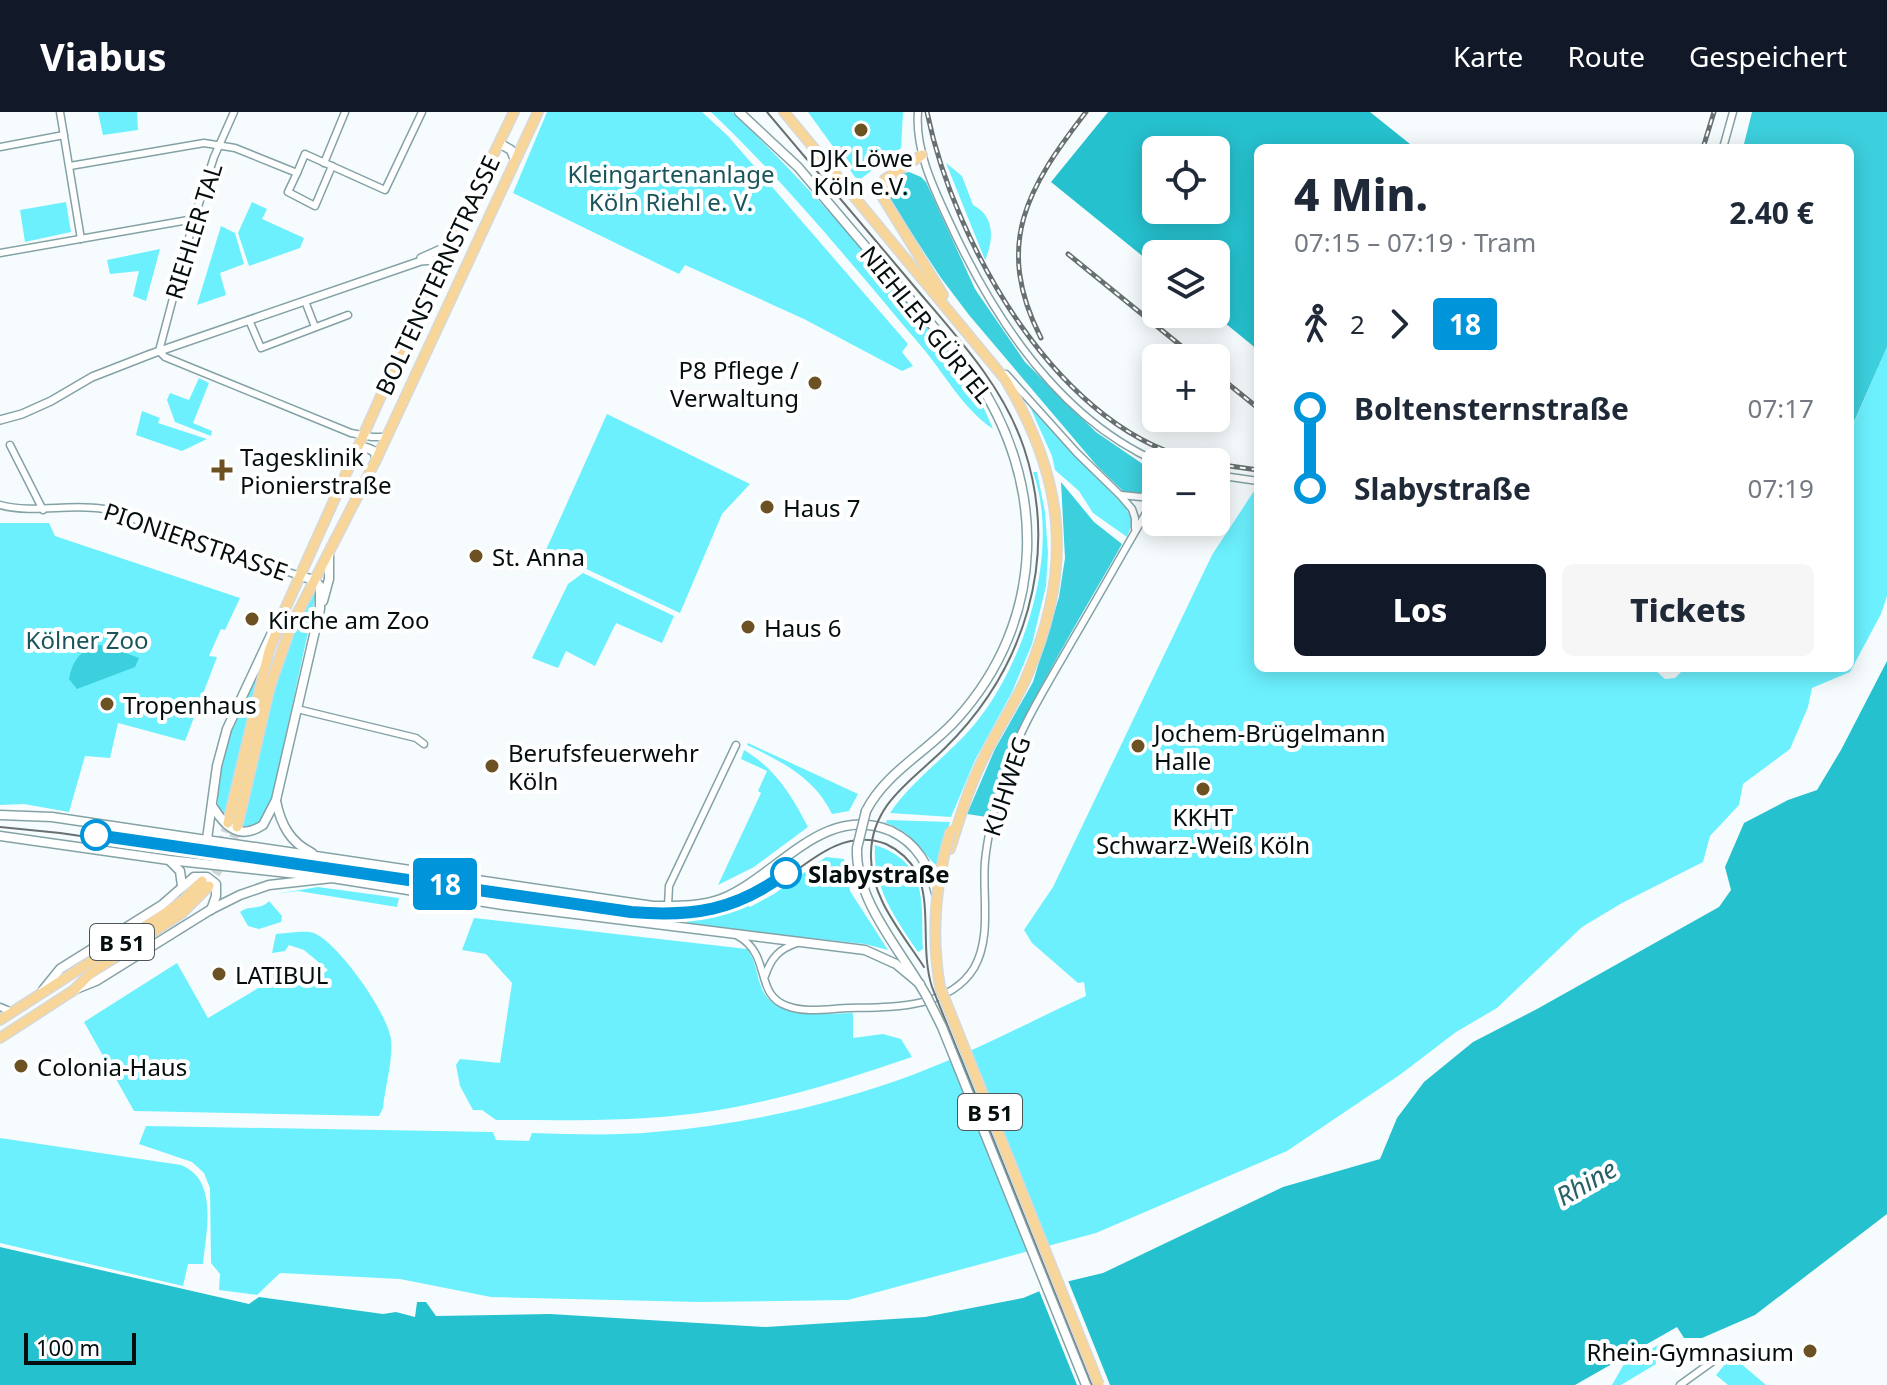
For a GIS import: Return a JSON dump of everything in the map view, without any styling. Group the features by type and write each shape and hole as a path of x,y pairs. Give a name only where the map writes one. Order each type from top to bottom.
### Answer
{"main road":[{"name":"BOLTENSTERNSTRASSE","path":"514,112 439,267 286,607 266,662 233,825 277,661 314,580 387,437 538,112"},
{"name":"NIEHLER GÜRTEL","path":"739,112 798,167 972,372 992,402 1018,464 1027,516 1027,563 1020,602 1004,647 985,682 957,719 887,781 866,811 857,848 858,870 866,895 910,972"},
{"name":"NIEHLER GÜRTEL","path":"782,112 984,351 1021,405 1049,485 1058,548 1056,577 1047,618 1026,678 983,758 951,830 943,856 937,898"},
{"name":"NIEHLER GÜRTEL","path":"782,112 1002,380 1038,448"},
{"name":"BOLTENSTERNSTRASSE","path":"499,143 511,150 515,160"},
{"path":"922,155 885,179 882,196 956,319"},
{"path":"355,451 368,448 375,452 376,460"},
{"path":"213,807 230,829 247,832 263,825 276,800 329,579 329,553"},
{"path":"300,576 314,580 320,586 320,609"},
{"name":"BOLTENSTERNSTRASSE","path":"207,839 217,766 227,729 266,640 286,607"},
{"name":"B 51","path":"276,800 280,818 293,841 320,856 653,906 720,900 817,836 835,829 875,826 904,839 922,856 930,870 937,898 934,929 940,987 1101,1385"},
{"name":"NIEHLER GÜRTEL","path":"959,812 945,868 938,954 943,986 1101,1385"},
{"path":"0,815 52,817 320,856"},
{"path":"0,836 169,860 332,878"},
{"path":"169,860 183,877 182,887"},
{"path":"37,997 60,969 162,905 194,877 207,877 218,889 210,910"},
{"name":"B 51","path":"0,1038 74,990 96,981 210,910 240,895 269,885 332,878 503,905 865,950 910,972 927,997 942,1027 1086,1385"},
{"name":"B 51","path":"0,1020 168,912 206,883 182,913 91,973 74,990"}],"street":[{"path":"60,112 81,239"},
{"name":"RIEHLER TAL","path":"159,351 194,219 214,157 234,112"},
{"path":"324,163 345,112"},
{"path":"332,166 315,206 288,192 305,154 324,163 332,166 385,190 422,112"},
{"path":"918,112 922,155 961,249 987,296 1023,350 1069,400 1108,436 1142,454"},
{"path":"1724,144 1733,112"},
{"path":"0,147 64,135"},
{"path":"70,166 204,143 222,144 297,173"},
{"path":"0,253 194,219"},
{"path":"0,420 51,401 92,377 409,264 451,244"},
{"path":"409,264 433,260 439,267"},
{"path":"305,301 315,327"},
{"path":"249,320 261,348 348,315"},
{"path":"177,346 178,362"},
{"path":"159,351 178,362 343,430 387,437"},
{"path":"984,351 1077,453 1120,495 1135,518 1136,531"},
{"path":"343,430 355,451"},
{"path":"12,448 43,510"},
{"path":"1230,477 1254,480"},
{"path":"1120,495 1142,497"},
{"name":"PIONIERSTRASSE","path":"0,505 20,510 81,505 104,509 300,576"},
{"name":"KUHWEG","path":"738,936 757,952 771,996 785,1006 807,1010 914,1005 955,988 974,968 980,951 990,824 1009,761 1036,703 1142,520"},
{"path":"297,709 416,738 424,744"},
{"path":"668,906 669,886 736,745"},
{"path":"765,980 770,962 782,948 797,943"},
{"path":"0,1007 12,1012"},
{"path":"1680,1385 1716,1359"}],"green space":[{"path":"98,112 137,112 138,130 103,135"},
{"name":"Kleingartenanlage Köln Riehl e. V.","path":"547,112 702,112 728,136 908,344 902,352 913,366 902,371 804,319 685,265 679,274 513,193"},
{"path":"711,112 732,112 847,232 957,365 993,429 963,401 921,346 793,197"},
{"name":"DJK Löwe Köln e.V.","path":"808,112 903,112 901,148 858,181"},
{"path":"946,163 962,176 973,205 989,222 991,237 985,260"},
{"path":"66,202 71,232 25,242 20,210"},
{"path":"252,202 267,209 262,219 304,238 300,248 249,266 238,233"},
{"path":"221,226 235,233 244,264 220,273 226,295 197,305"},
{"path":"160,249 146,301 133,296 139,271 110,274 107,260"},
{"path":"1887,347 1887,596 1881,614 1854,665 1854,423"},
{"path":"199,378 209,383 193,423 212,431 211,436 175,422 167,400 170,393 189,400"},
{"path":"1030,407 1125,507 1133,521 1127,537 1093,513 1079,491 1055,470"},
{"path":"142,411 160,418 158,423 207,439 182,451 136,435"},
{"path":"607,414 750,484 722,514 680,613 546,550"},
{"path":"1033,472 1037,472 1045,512 1048,553 1046,586 1032,644 1012,692 975,760 951,817 890,813 974,725 1009,671 1033,605 1040,570 1043,536 1041,503"},
{"path":"1254,491 1254,672 1657,672 1665,679 1675,678 1681,672 1850,672 1812,688 1808,707 1790,749 1743,784 1739,805 1710,836 1703,862 1582,927 1497,1008 1456,1032 1401,1074 1287,1151 1096,1233 848,1300 699,1302 491,1297 400,1279 280,1273 257,1295 219,1290 220,1274 211,1263 210,1188 204,1173 192,1162 139,1144 146,1126 493,1132 496,1140 529,1141 532,1133 623,1134 753,1119 819,1104 915,1074 1086,996 1084,982 1078,983 1032,943 1024,930 1053,887 1212,555 1224,536 1230,536 1230,528"},
{"name":"Kölner Zoo","path":"0,523 49,523 55,536 240,598 209,656 217,657 185,741 118,723 110,758 85,756 69,812 24,804 0,805"},
{"path":"583,573 674,616 662,643 616,623 595,666 566,651 558,668 532,658 568,584"},
{"path":"312,591 316,595 270,808 257,826 242,828 279,678"},
{"path":"261,662 224,818 218,802 220,762 235,717"},
{"path":"748,743 858,794 849,811 832,814 807,781"},
{"path":"744,750 765,765 782,784 808,827 754,867 718,885 761,793 758,791 767,771 741,759"},
{"path":"887,820 950,822 938,868 909,836 886,823"},
{"path":"875,845 905,862 913,873 921,900 923,949 918,952 881,889"},
{"path":"826,857 844,859 850,891 888,950 865,944 687,925 687,921 718,915 748,904 750,907"},
{"path":"318,887 399,898 397,907 298,891 275,894"},
{"path":"269,901 282,916 281,922 259,929 248,926 240,912"},
{"path":"474,918 747,949 762,989 778,1007 802,1013 853,1013 853,1038 883,1034 901,1039 912,1057 807,1090 699,1113 623,1119 496,1120 482,1110 473,1110 460,1086 456,1065 460,1059 500,1063 512,983 486,954 462,950"},
{"path":"276,934 316,934 337,952 361,981 388,1028 391,1057 379,1116 134,1111 84,1022 177,963 208,1018 260,987 257,981 277,968 287,974 291,983 308,985 328,970 304,950 289,945 285,951 272,953"},
{"path":"0,1138 181,1165 193,1172 201,1182 207,1208 203,1264 188,1264 183,1286 0,1243"},
{"path":"1660,1344 1676,1346 1655,1358 1656,1364 1621,1385 1612,1385 1624,1364"},
{"path":"1732,1356 1766,1385 1728,1385 1716,1375"}],"shaded area":[{"path":"1752,112 1887,112 1887,347 1854,422 1854,144 1744,144"},
{"path":"909,172 926,182 975,289 1025,362 1096,432 1142,464 1142,493 1133,495 1124,492 1098,467 969,315 890,200 893,182"},
{"path":"1061,482 1094,522 1122,544 1029,711 987,817 967,814 995,749 1033,682 1059,597 1065,558"},
{"path":"98,645 139,658 135,667 77,689 69,679 72,667 82,653"}],"water":[{"path":"1108,112 1370,112 1410,144 1254,144 1254,347 1230,327 1230,240 1142,240 1142,256 1051,182"},
{"name":"Rhine","path":"1887,661 1887,1214 1755,1315 1702,1338 1684,1338 1677,1327 1575,1385 0,1385 0,1247 249,1304 259,1297 383,1314 396,1312 415,1317 417,1302 426,1302 436,1316 550,1314 766,1327 925,1317 1023,1298 1057,1284 1103,1273 1283,1187 1380,1159 1397,1118 1424,1082 1473,1042 1719,907 1731,890 1725,867 1744,823 1788,800 1817,790"}],"pier":[{"path":"1067,1278 1110,1385 1077,1385 1038,1288"}],"tunnel":[{"path":"202,881 220,848 228,823"},
{"path":"209,886 229,851 237,827"}],"tram line":[{"path":"767,112 989,379 1015,424 1034,489 1038,530 1036,570 1028,609 1015,647 973,717 896,794 878,820 873,835 871,853 875,884 888,913 924,967"},
{"path":"0,827 666,918 707,915 744,903 766,892 836,845 869,840 891,846 908,860 917,873 924,899 932,987 1092,1385"},
{"name":"18","path":"96,835 667,915 693,914 739,901 786,873"}],"railway":[{"path":"927,112 941,164 961,219 989,274 1022,327 1060,375 1104,415 1162,448"},
{"path":"1041,338 1027,304 1020,274 1019,245 1024,218 1048,166 1086,112"},
{"path":"1704,144 1714,112"},
{"path":"1068,254 1179,344"},
{"path":"1230,385 1254,405"},
{"path":"1230,466 1254,469"}],"place":[{"name":"DJK Löwe Köln e.V.","path":"861,130"},
{"name":"P8 Pflege / Verwaltung","path":"815,383"},
{"name":"Tagesklinik Pionierstraße","path":"222,470"},
{"name":"Haus 7","path":"767,507"},
{"name":"St. Anna","path":"476,556"},
{"name":"Kirche am Zoo","path":"252,619"},
{"name":"Haus 6","path":"748,627"},
{"name":"Tropenhaus","path":"107,704"},
{"name":"Jochem-Brügelmann Halle","path":"1138,746"},
{"name":"Berufsfeuerwehr Köln","path":"492,766"},
{"name":"KKHT Schwarz-Weiß Köln","path":"1203,789"},
{"name":"Slabystraße","path":"786,873"},
{"name":"LATIBUL","path":"219,974"},
{"name":"Colonia-Haus","path":"21,1066"},
{"name":"Rhein-Gymnasium","path":"1810,1351"}]}
